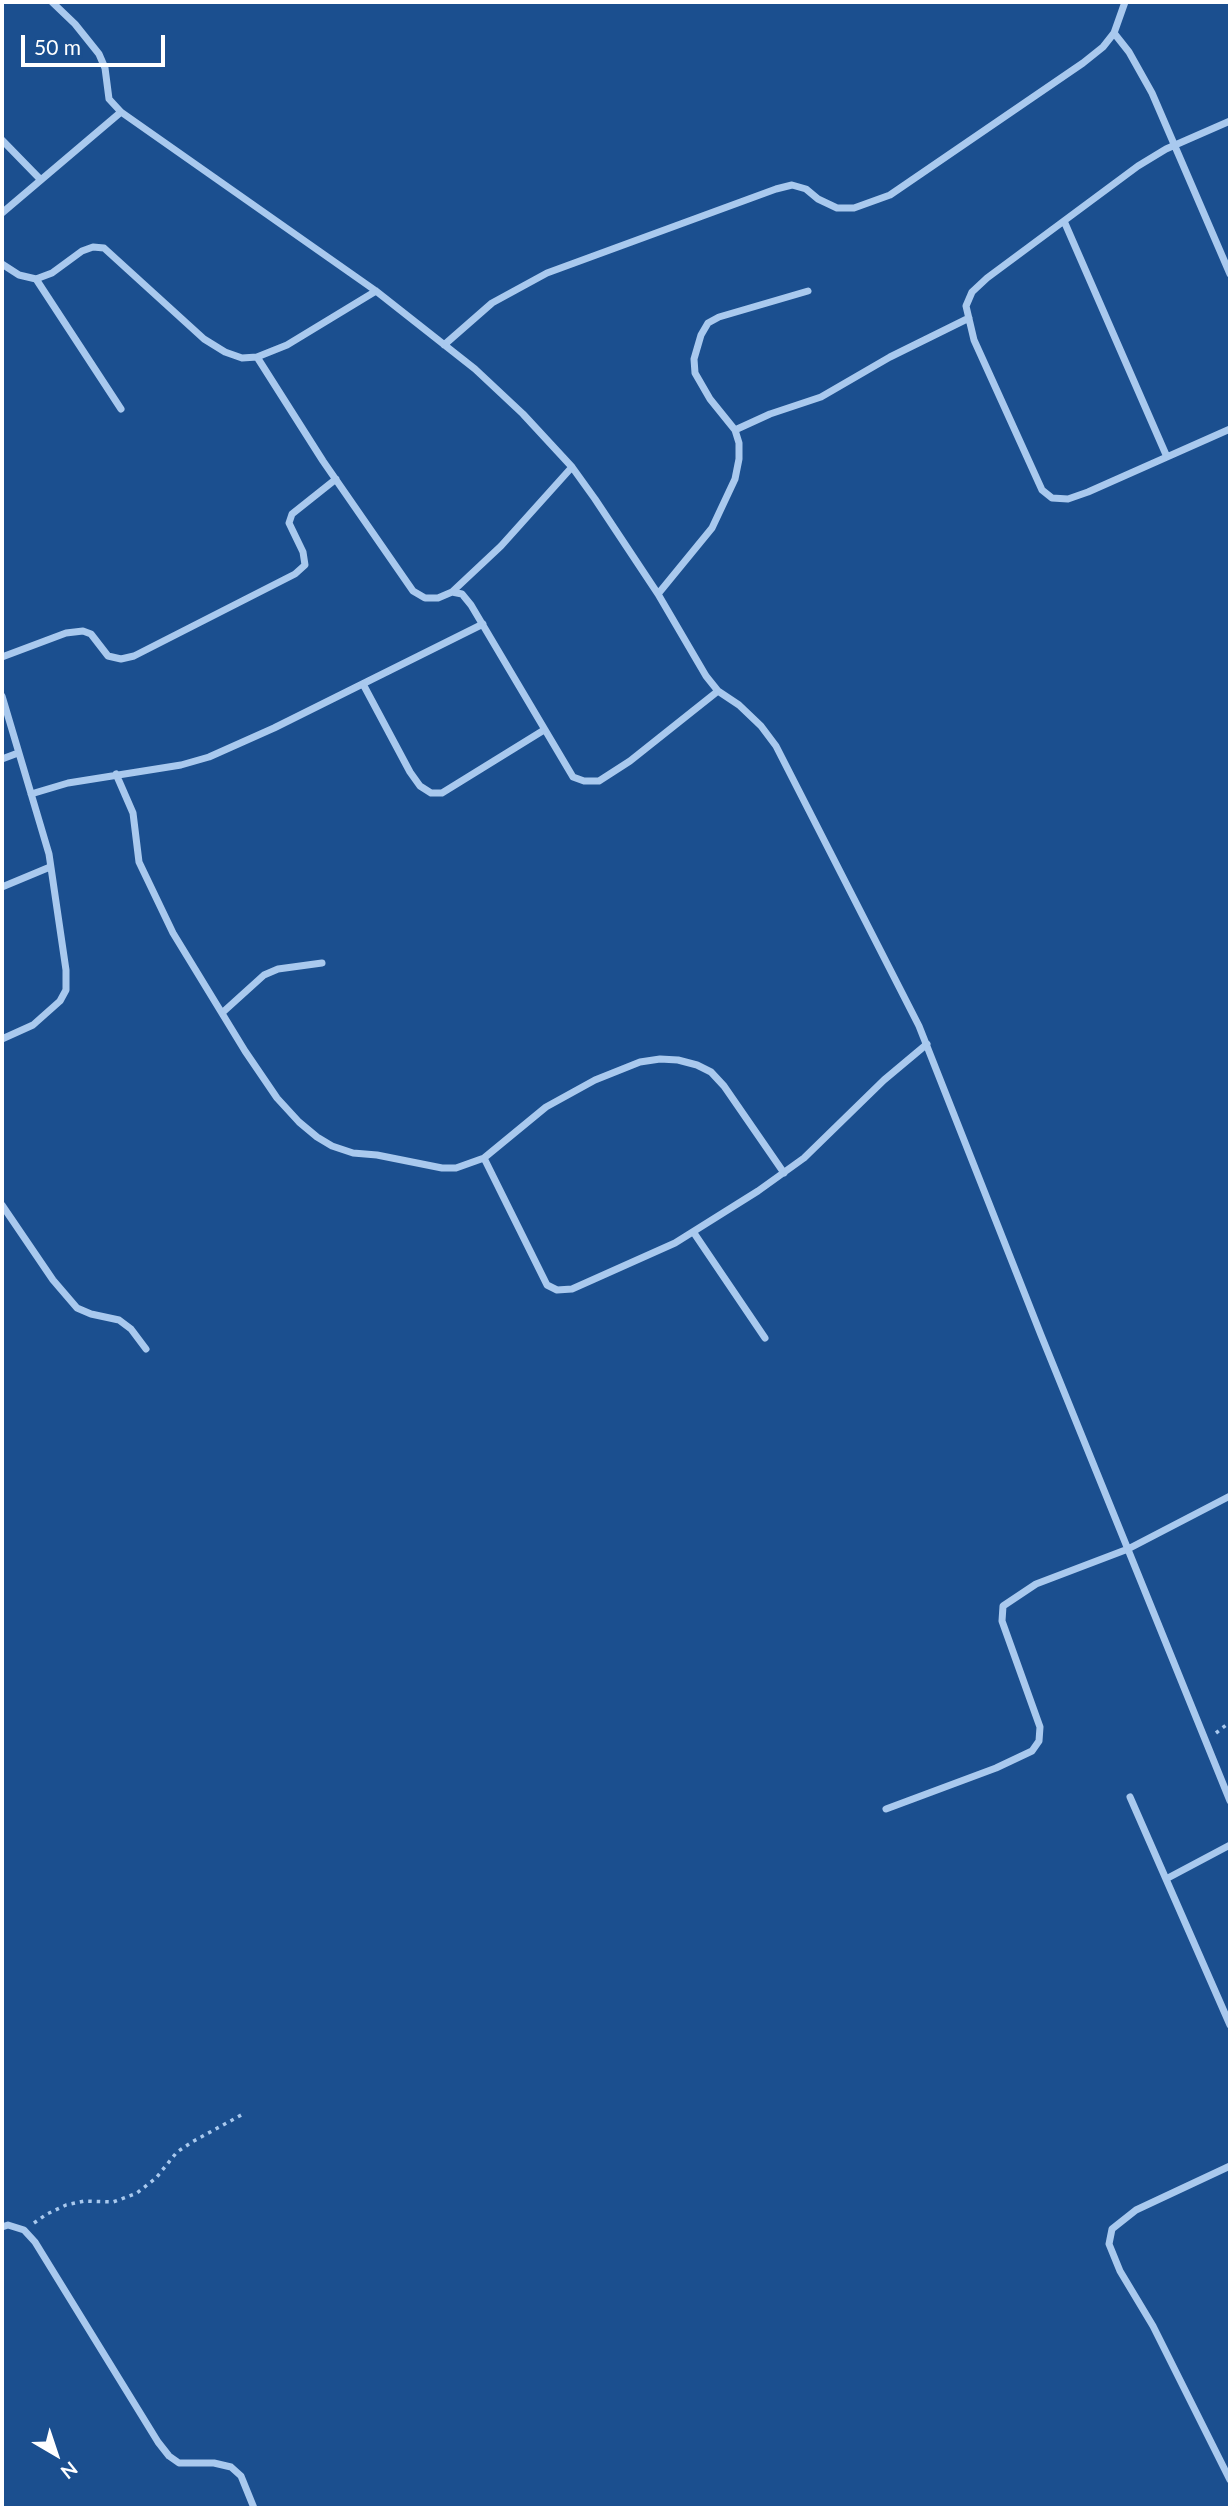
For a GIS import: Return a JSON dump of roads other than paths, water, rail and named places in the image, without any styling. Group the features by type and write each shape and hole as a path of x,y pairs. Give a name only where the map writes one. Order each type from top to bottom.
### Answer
{"street":[{"path":"51,2 89,40 99,54 105,68 109,99 121,112 376,292 498,389 572,467 658,594 706,676 718,691 739,705 761,726 776,746 927,1044 1041,1335 1230,1801"},
{"path":"444,345 492,303 547,273 776,189 792,185 806,189 818,199 837,208 855,208 890,195 1103,47 1114,33 1125,2"},
{"path":"1114,33 1142,72 1230,274"},
{"path":"2,213 121,112"},
{"path":"1230,121 1174,145 1139,166 987,278 972,292 966,306 974,340 1042,490 1052,498 1068,499 1088,492 1230,429"},
{"path":"2,140 40,178"},
{"path":"1064,221 1167,457"},
{"path":"2,264 19,275 36,279 52,273 82,251 93,247 104,248 204,339 225,352 242,358 257,357 287,345 376,292"},
{"path":"36,279 121,409"},
{"path":"658,594 712,528 735,479 739,459 739,443 735,430 710,399 695,373 694,359 701,335 708,323 719,317 808,291"},
{"path":"735,430 770,414 821,397 890,357 969,318"},
{"path":"257,357 336,480 413,590 425,597 438,598 452,592 502,546 572,467"},
{"path":"2,657 66,633 83,631 91,634 108,656 121,659 134,656 295,574 305,565 303,552 289,523 292,514 336,480"},
{"path":"452,592 462,594 483,624 573,777 584,781 599,781 630,761 718,691"},
{"path":"31,794 68,783 181,765 209,757 247,741 483,624"},
{"path":"363,684 410,772 420,786 431,793 442,793 544,730"},
{"path":"2,696 50,867 66,970 66,990 49,1013 33,1025 2,1039"},
{"path":"2,759 18,752"},
{"path":"116,774 133,813 139,862 173,933 276,1098 299,1122 332,1146 353,1153 442,1168 457,1168 484,1158 557,1101 619,1069 640,1062 678,1060 710,1072 724,1086 784,1173"},
{"path":"2,887 50,867"},
{"path":"222,1013 264,975 278,968 323,963"},
{"path":"484,1158 547,1285 557,1290 572,1289 649,1256 694,1233 784,1173 804,1158 884,1080 927,1044"},
{"path":"2,1205 53,1280 77,1308 90,1314 119,1320 131,1329 146,1349"},
{"path":"694,1233 765,1338"},
{"path":"886,1809 996,1768 1032,1751 1039,1741 1040,1727 1002,1621 1003,1606 1036,1584 1128,1549 1230,1496"},
{"path":"1130,1797 1230,2025"},
{"path":"1166,1879 1230,1844"},
{"path":"1230,2166 1136,2210 1112,2229 1109,2244 1116,2263 1153,2326 1230,2480"},
{"path":"2,2227 8,2225 24,2230 35,2242 169,2456 179,2463 214,2463 230,2467 241,2476 254,2508"}]}
